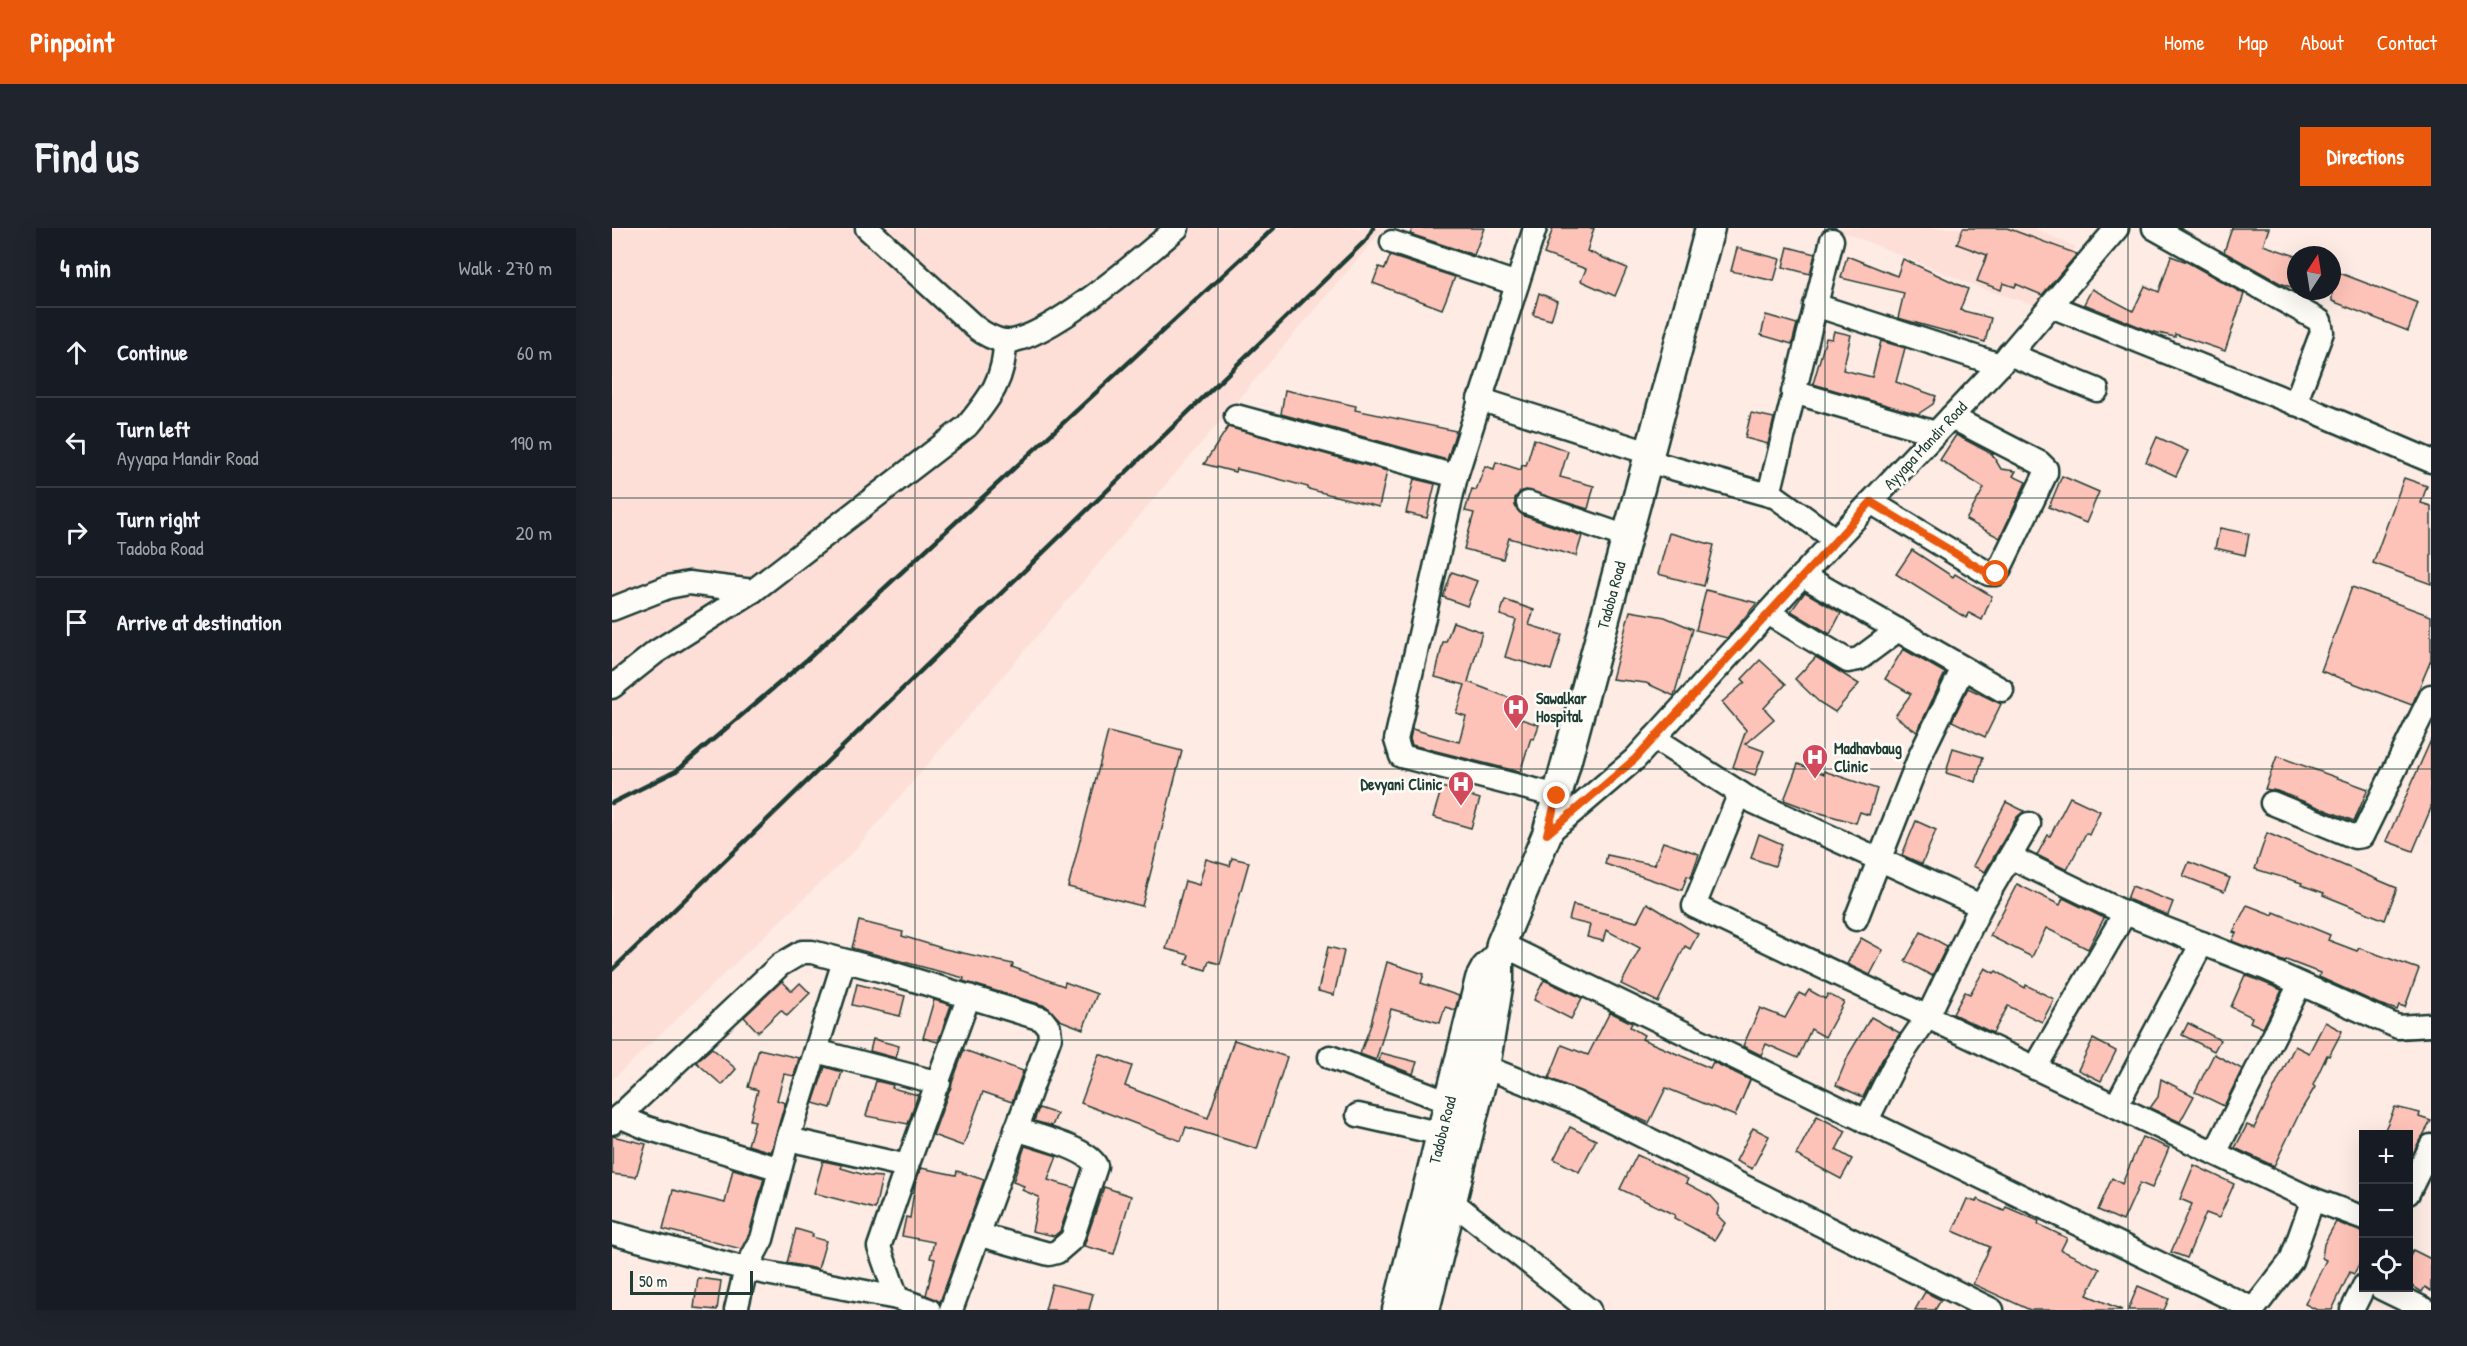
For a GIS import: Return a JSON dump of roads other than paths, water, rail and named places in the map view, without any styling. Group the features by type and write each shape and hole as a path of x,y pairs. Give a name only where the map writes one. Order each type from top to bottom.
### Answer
{"main road":[{"name":"Tadoba Road","path":"1397,1310 1480,979 1500,950 1547,834 1710,228"},
{"name":"Tadoba Road","path":"1425,1310 1485,1067 1499,981 1500,950"}],"street":[{"path":"867,228 975,327 987,336 1005,341 1037,331 1060,318 1141,258 1177,228"},
{"path":"1534,228 1456,476 1396,744 1401,756 1557,796"},
{"name":"Ayyapa Mandir Road","path":"1547,834 1635,759 1802,575 2005,360 2117,228"},
{"path":"2154,228 2320,321 2322,332 2295,404"},
{"path":"1768,494 1832,240"},
{"path":"1392,242 1517,284"},
{"path":"1815,305 2005,360 2097,390"},
{"path":"2051,306 2431,461"},
{"path":"612,687 656,652 753,591 967,426 993,393 1005,362 1005,341"},
{"path":"1794,392 1943,425 2040,463 2046,469 1996,574 1989,574 1871,502"},
{"path":"1479,399 1648,457 1768,494 1782,500 1836,540"},
{"path":"1236,417 1456,476"},
{"path":"1528,503 1627,537"},
{"path":"1802,575 2002,690"},
{"path":"612,609 668,587 689,583 753,591"},
{"path":"1768,613 1848,661 1859,660 1898,630"},
{"path":"1856,919 1920,756 1963,668"},
{"path":"2272,803 2355,837 2362,836 2431,696"},
{"path":"1654,738 1754,802 1981,906"},
{"path":"1740,793 1694,906 2214,1153 2313,1199 2359,1216"},
{"path":"1866,1122 1894,1066 1928,1016 1981,906 2029,824"},
{"path":"2010,857 2125,913 2202,943 2398,1027 2431,1025"},
{"path":"2035,1068 2125,913"},
{"path":"2116,1106 2202,943"},
{"path":"1500,950 1866,1122 2253,1310 2291,1261 2313,1199"},
{"path":"615,1119 780,964 802,952 812,952 1042,1019 1049,1028 1050,1037 951,1310"},
{"path":"736,1310 746,1269 762,1239 788,1139 844,961"},
{"path":"2214,1153 2300,984"},
{"path":"897,1298 879,1247 969,996"},
{"path":"816,1051 939,1083"},
{"path":"1330,1057 1449,1102"},
{"path":"1485,1067 1576,1103 1992,1310"},
{"path":"1358,1115 1442,1134"},
{"path":"615,1119 780,1169"},
{"path":"980,1235 1049,1254 1058,1252 1072,1239 1096,1166 1094,1161 1083,1153 1016,1129"},
{"path":"788,1139 907,1166"},
{"path":"2413,1184 2431,1146"},
{"path":"1451,1201 1589,1310"},
{"path":"612,1233 746,1269 897,1298 929,1310"},
{"path":"2352,1310 2361,1292"},
{"path":"2391,1292 2426,1310"}],"railway":[{"path":"612,803 676,771 810,657 1274,228"},
{"path":"612,970 1367,239 1373,228"}],"place":[{"name":"Sawalkar Hospital","path":"1516,730"},
{"name":"Madhavbaug Clinic","path":"1815,780"},
{"name":"Devyani Clinic","path":"1461,807"}]}
